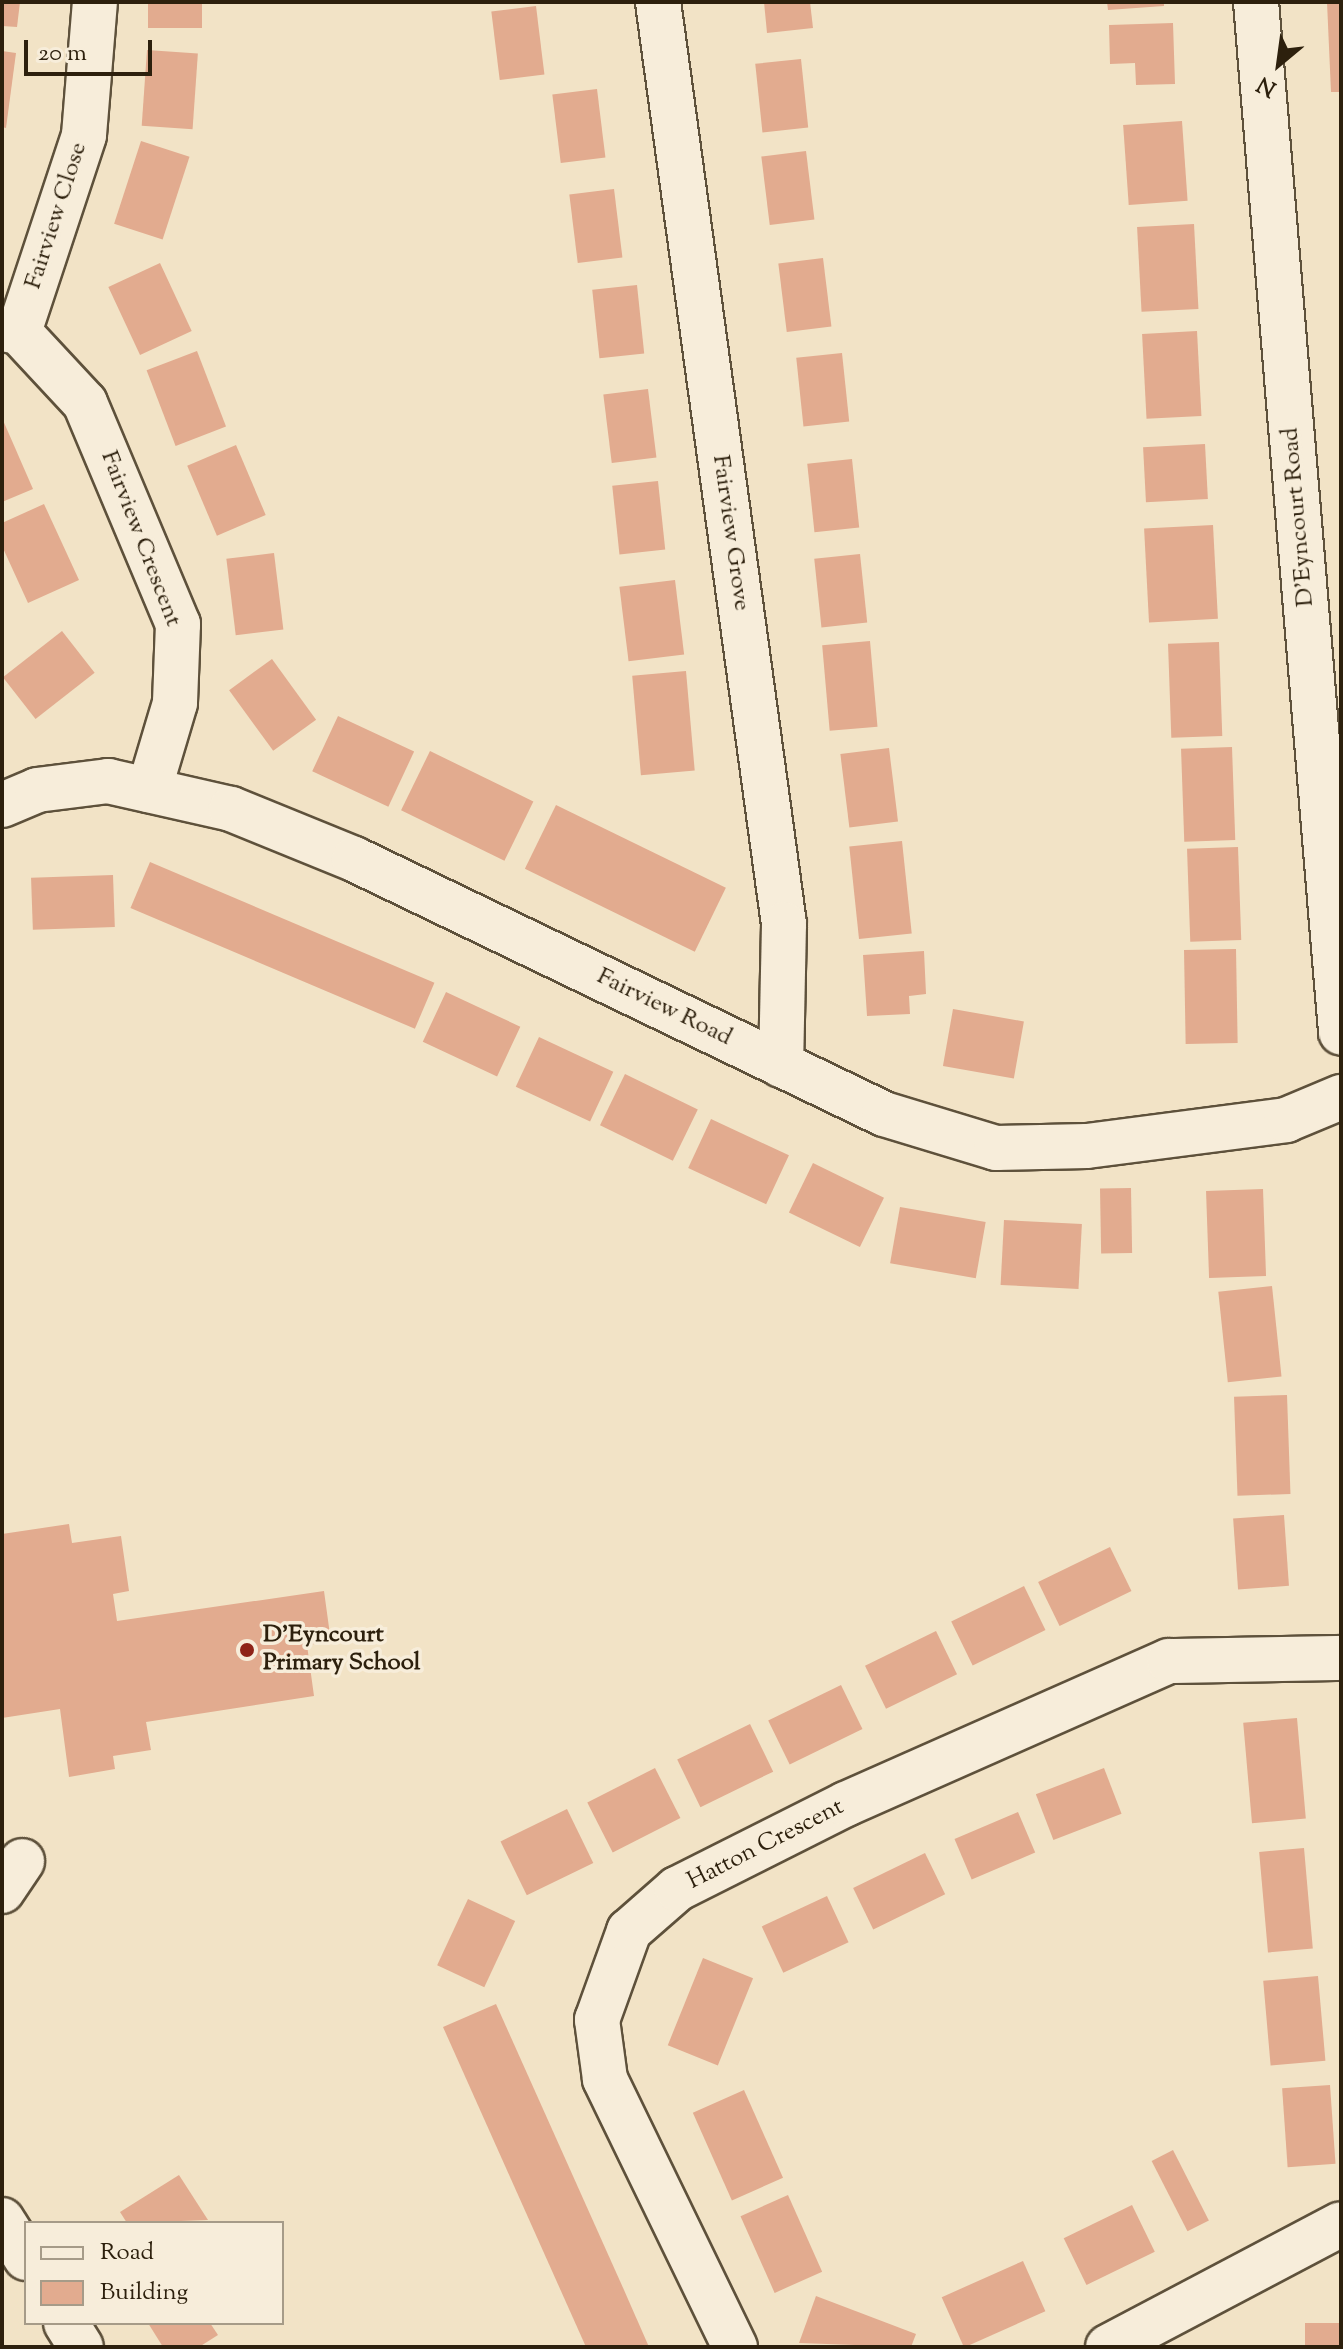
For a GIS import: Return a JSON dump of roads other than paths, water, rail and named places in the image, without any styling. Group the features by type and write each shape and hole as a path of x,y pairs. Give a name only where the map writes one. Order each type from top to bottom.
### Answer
{"street":[{"name":"Fairview Close","path":"11,331 84,135 95,2"},
{"name":"Fairview Grove","path":"658,2 784,924 781,1065"},
{"name":"D'Eyncourt Road","path":"1256,2 1341,1032"},
{"name":"Fairview Crescent","path":"11,331 85,403 178,624 175,703 149,790"},
{"name":"Fairview Road","path":"2,805 37,790 108,781 231,809 354,859 884,1114 996,1148 1087,1146 1286,1120 1341,1097"},
{"name":"Hatton Crescent","path":"735,2347 605,2079 597,2020 629,1931 677,1889 832,1811 1169,1661 1341,1658"},
{"path":"1108,2347 1341,2224"},
{"path":"67,2325 81,2347"}],"place":[{"name":"D'Eyncourt Primary School","path":"247,1650"}]}
